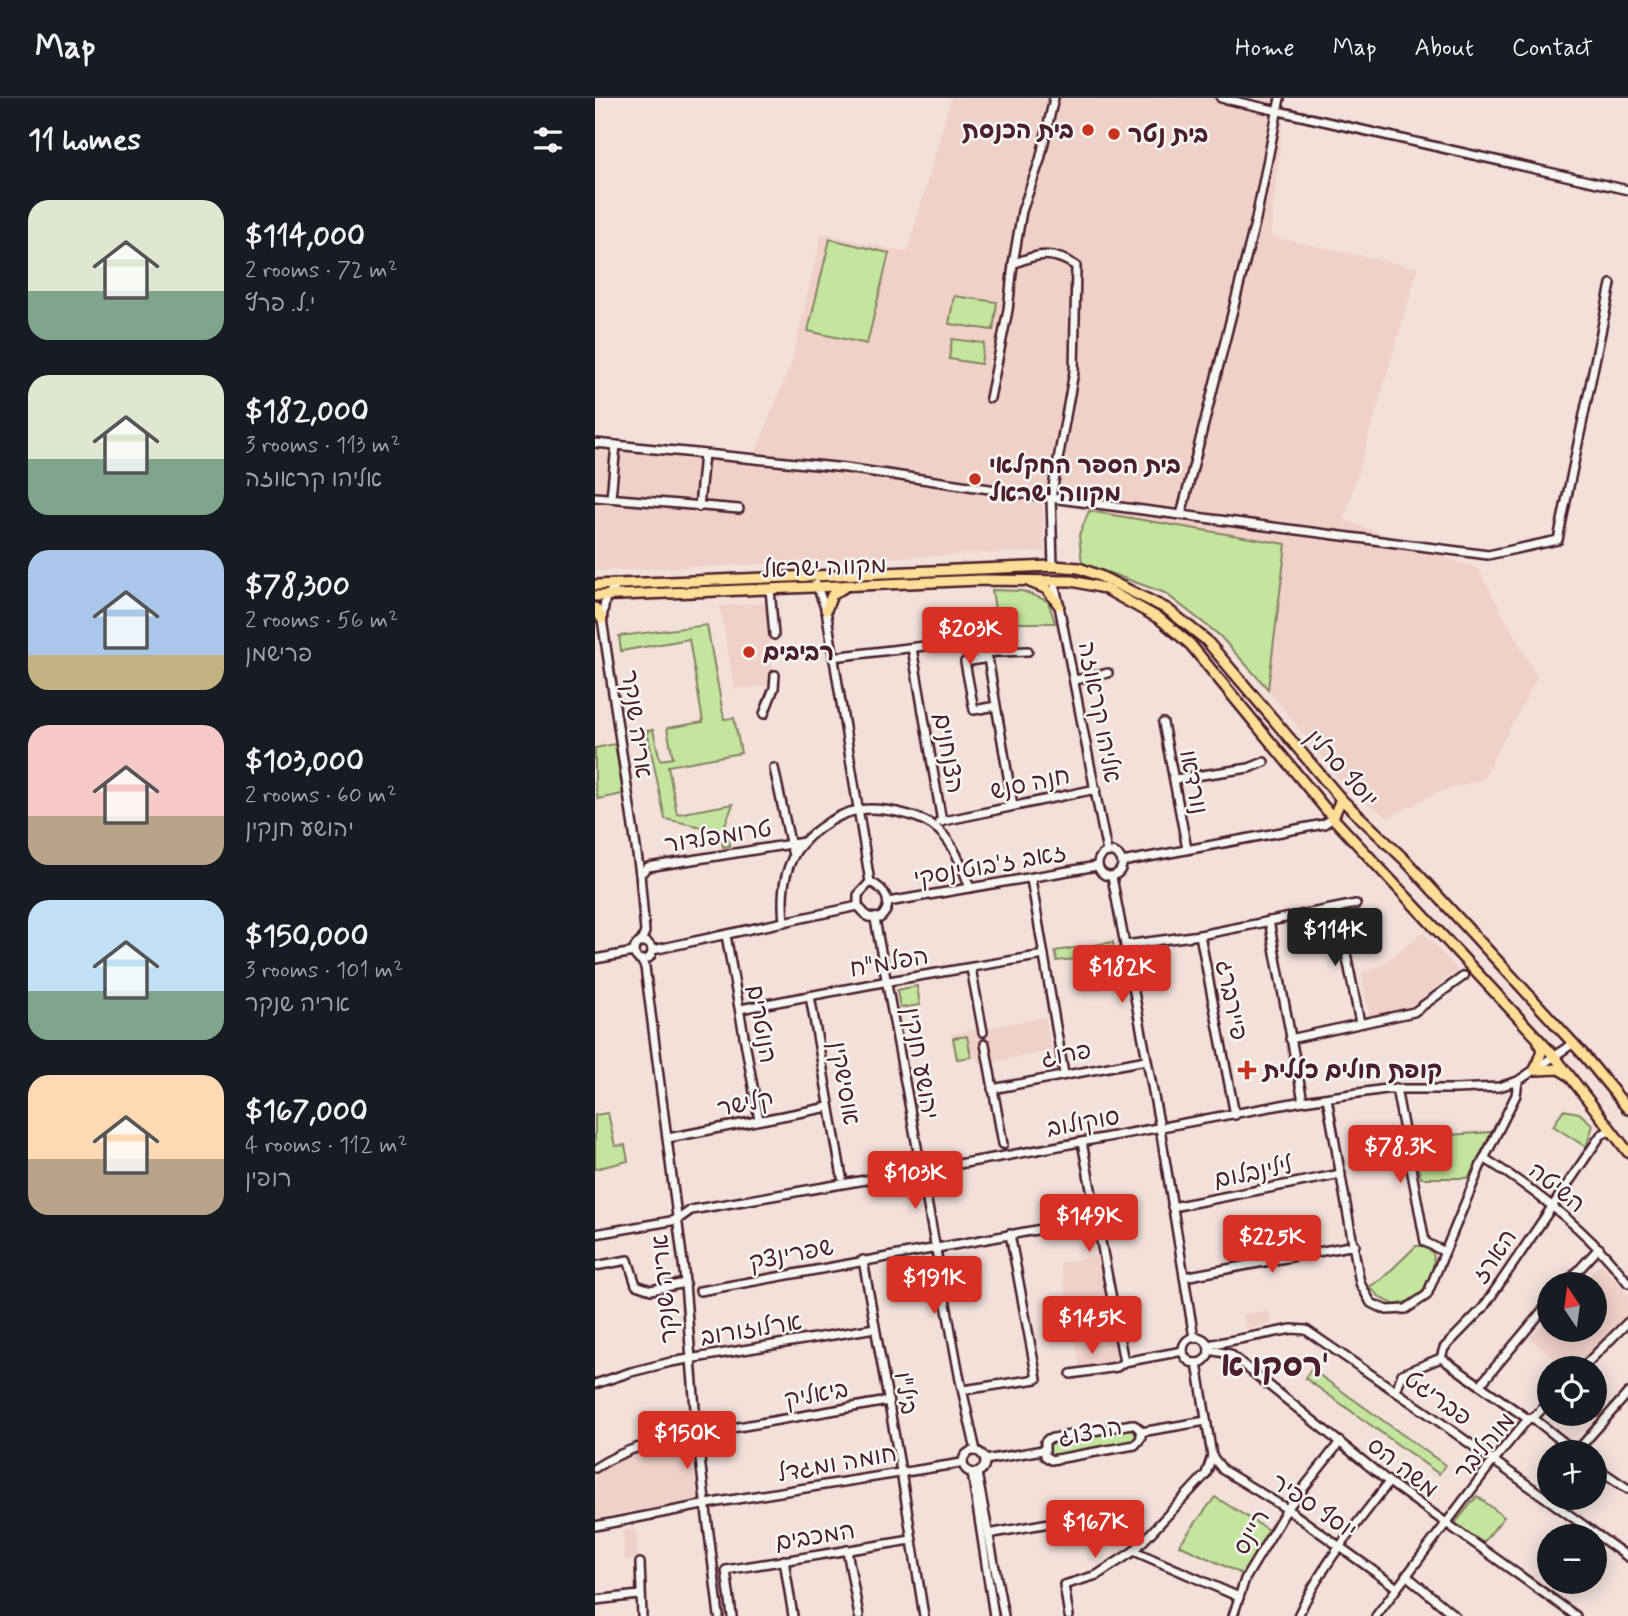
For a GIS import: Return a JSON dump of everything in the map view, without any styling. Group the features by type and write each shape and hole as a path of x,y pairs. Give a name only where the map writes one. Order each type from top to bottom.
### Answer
{"main road":[{"name":"מקווה ישראל","path":"595,585 1053,566"},
{"path":"1053,566 1055,580"},
{"name":"יוסף סרלין","path":"1053,566 1079,568 1102,577 1167,609 1206,640 1341,799 1405,860 1572,1044 1628,1110"},
{"path":"1025,580 1047,589 1059,605"},
{"name":"מקווה ישראל","path":"595,596 818,586 1055,580"},
{"name":"יוסף סרלין","path":"1055,580 1104,589 1160,620 1190,644 1333,818 1555,1057 1628,1152"},
{"path":"826,610 832,595 848,585"},
{"path":"595,608 602,619"},
{"path":"1333,818 1341,799"},
{"path":"1535,1035 1542,1050 1535,1070 1559,1069 1569,1074"}],"street":[{"path":"990,398 1008,310 1021,211 1040,160 1054,98"},
{"path":"1221,98 1628,190"},
{"path":"1181,515 1257,219 1280,98"},
{"path":"1013,264 1033,255 1062,257 1076,266 1074,372 1051,498 1053,566"},
{"path":"595,443 846,468 1051,498 1488,555 1558,540 1611,284"},
{"path":"611,498 616,445"},
{"path":"699,507 704,454"},
{"path":"595,497 739,509"},
{"path":"806,575 818,586 826,610 870,882"},
{"name":"אליהו קראוזה","path":"1055,580 1107,852"},
{"path":"606,596 618,584"},
{"path":"770,589 773,635"},
{"name":"אריה שנקר","path":"606,596 602,619 640,874 645,933 641,942"},
{"path":"833,657 941,644 974,653 1028,650"},
{"name":"הצנחנים","path":"912,648 942,822"},
{"path":"996,706 974,710 965,662 988,658 1013,806"},
{"path":"1076,680 1108,673"},
{"path":"764,714 774,688 775,675"},
{"name":"נורדאו","path":"1163,723 1187,849"},
{"path":"1175,779 1248,768 1264,762"},
{"path":"774,768 793,856"},
{"name":"חנה סנש","path":"931,824 1096,789"},
{"path":"784,922 783,887 793,856 826,824 859,810 902,812 931,824 954,848 970,888"},
{"path":"1324,824 1333,818"},
{"path":"1122,862 1324,824 1334,825 1345,831"},
{"name":"טרומפלדור","path":"640,874 648,867 805,842"},
{"path":"1107,852 1115,853 1122,862 1121,870 1112,877 1101,873 1097,866 1101,856 1107,852"},
{"name":"זאב ז'בוטינסקי","path":"888,902 1097,866"},
{"path":"1112,877 1160,1128 1193,1338"},
{"path":"1031,879 1064,1074"},
{"path":"870,882 882,889 888,902 883,915 875,919 864,915 857,906 858,895 870,882"},
{"path":"1125,945 1200,935 1356,904"},
{"path":"653,950 857,906"},
{"path":"1337,908 1360,1023"},
{"name":"יהושע חנקין","path":"875,919 973,1451"},
{"path":"1269,921 1303,1101"},
{"name":"הנוטרים","path":"726,935 759,1120"},
{"name":"פיירברג","path":"1200,935 1235,1115"},
{"path":"634,952 636,945 641,942 649,943 653,950"},
{"path":"634,952 641,960 650,958 653,950"},
{"path":"595,959 634,952"},
{"name":"הפלמ\"ח","path":"740,1009 1044,955"},
{"name":"אריה שנקר","path":"641,960 645,967 668,1138 685,1283 697,1434 719,1616"},
{"path":"971,968 983,1032"},
{"path":"1290,1039 1414,1012 1464,976"},
{"name":"אוסישקין","path":"810,996 842,1177"},
{"path":"985,1044 1003,1144"},
{"name":"סוקולוב","path":"595,1234 677,1220 691,1210 1303,1101 1396,1088 1499,1087 1518,1081 1572,1044"},
{"name":"פרוג","path":"992,1089 1146,1060"},
{"path":"1327,1098 1360,1283 1371,1303 1387,1310 1406,1309 1427,1295 1443,1251 1484,1158 1516,1094 1518,1081"},
{"path":"1396,1088 1425,1242 1443,1251"},
{"name":"קלישר","path":"668,1138 829,1107"},
{"name":"הארז","path":"1441,1358 1444,1348 1483,1308 1601,1135 1607,1132 1616,1134"},
{"path":"1082,1142 1124,1362"},
{"name":"השיטה","path":"1484,1158 1551,1206 1599,1248 1628,1283"},
{"name":"לילינבלום","path":"1172,1207 1341,1174"},
{"name":"שפרינצק","path":"700,1291 1097,1219"},
{"path":"963,1390 1037,1379 1010,1234"},
{"path":"1184,1277 1355,1245"},
{"path":"1577,1272 1599,1248"},
{"path":"595,1266 628,1260 634,1282 645,1290 685,1283"},
{"name":"ביל\"ו","path":"863,1260 924,1616"},
{"path":"1481,1384 1537,1317"},
{"path":"1594,1356 1628,1322"},
{"name":"ארלוזורוב","path":"595,1384 631,1372 690,1359 875,1328"},
{"name":"פבריגט","path":"1209,1348 1230,1340 1292,1329 1306,1330 1628,1557"},
{"path":"1193,1338 1202,1339 1209,1348 1207,1358 1197,1363 1186,1359 1183,1351 1186,1342 1193,1338"},
{"path":"1230,1340 1226,1347 1230,1354"},
{"name":"משה הס","path":"1209,1348 1230,1354 1389,1482 1576,1616"},
{"path":"1071,1374 1117,1367 1124,1362 1183,1351"},
{"path":"1396,1391 1402,1374 1441,1358 1559,1440"},
{"path":"1069,1616 1064,1585 1097,1575 1134,1551 1206,1474 1212,1456 1197,1363"},
{"name":"יהושע חנקין","path":"960,1380 959,1391 973,1451"},
{"path":"1587,1440 1628,1393"},
{"name":"ביאליק","path":"709,1432 888,1401"},
{"name":"מוהליבר","path":"1375,1616 1494,1460 1537,1413"},
{"name":"הרצוג","path":"1141,1432 1206,1420"},
{"name":"הרצוג","path":"1132,1424 1141,1432 1141,1438 1135,1445 1051,1460 1045,1456 1045,1442 1048,1439 1132,1424"},
{"path":"595,1468 630,1448 697,1434"},
{"name":"ריינס","path":"1233,1616 1245,1579 1287,1509 1340,1442"},
{"name":"הרצוג","path":"985,1460 1044,1450"},
{"path":"973,1451 982,1454 985,1460 984,1467 975,1473 965,1470 962,1463 964,1456 973,1451"},
{"name":"יוסף ספיר","path":"1212,1456 1223,1470 1287,1509 1397,1587"},
{"name":"חומה ומגדל","path":"595,1526 901,1471 962,1463"},
{"path":"1206,1474 1223,1470"},
{"path":"975,1473 1004,1616"},
{"path":"975,1473 994,1616"},
{"path":"1607,1474 1628,1489"},
{"path":"1298,1616 1339,1547 1389,1482"},
{"path":"988,1534 1099,1514"},
{"name":"המכבים","path":"732,1616 726,1570 911,1540"},
{"path":"847,1550 859,1616"},
{"path":"1134,1551 1239,1597"},
{"path":"784,1560 793,1616"},
{"path":"640,1563 639,1595 642,1616"},
{"path":"1406,1575 1455,1616"},
{"path":"595,1600 639,1595"}],"shaded area":[{"name":"בית הספר החקלאי מקווה ישראל","path":"951,98 1286,98 1270,236 1418,268 1344,520 1478,569 1537,677 1483,779 1436,793 1389,818 1349,792 1268,689 1286,544 1042,503 1045,551 595,571 595,439 755,454 792,361 822,233 907,253"},
{"name":"רביבים","path":"765,603 772,685 735,689 720,606"},
{"path":"1423,932 1457,970 1412,1006 1369,1016 1362,972 1381,966"},
{"path":"1045,1017 1051,1051 980,1064 978,1057 956,1061 951,1034"},
{"path":"1102,1255 1119,1344 1077,1352 1060,1263"},
{"path":"1601,1263 1628,1295 1628,1313 1607,1334 1607,1272 1592,1272"},
{"path":"1269,1310 1271,1324 1246,1329 1243,1315"},
{"path":"1537,1331 1537,1342 1600,1342 1586,1356 1550,1356 1530,1338"},
{"path":"1119,1345 1122,1360 1117,1364 1080,1370 1078,1353"},
{"path":"690,1443 698,1500 595,1518 595,1474 633,1453"},
{"path":"636,1529 638,1560 625,1560 623,1531"}],"green space":[{"path":"830,239 889,253 867,344 808,331"},
{"path":"954,296 997,302 993,330 949,324"},
{"path":"952,339 984,343 981,364 949,359"},
{"path":"1089,511 1286,544 1268,689 1219,635 1165,593 1082,563 1079,535"},
{"path":"992,590 1022,591 1048,601 1055,623 997,623"},
{"path":"707,625 724,719 734,718 741,753 668,766 677,814 733,804 725,825 730,846 723,847 720,831 665,819 647,731 653,730 660,760 673,758 667,728 703,722 689,639 621,651 619,636"},
{"path":"615,744 623,794 598,799 595,784 595,748"},
{"path":"1113,942 1114,952 1095,955 1100,988 1082,990 1076,959 1057,961 1055,951"},
{"path":"917,986 920,1005 900,1008 897,990"},
{"path":"967,1036 971,1057 957,1059 953,1038"},
{"path":"1563,1110 1579,1113 1593,1125 1586,1147 1553,1126"},
{"path":"608,1113 615,1146 625,1145 628,1161 595,1169 595,1115"},
{"path":"1492,1132 1468,1178 1421,1178 1409,1138"},
{"path":"1416,1246 1423,1246 1433,1253 1432,1272 1426,1286 1413,1300 1395,1305 1381,1298 1369,1287 1382,1279"},
{"path":"1095,1311 1097,1327 1075,1330 1072,1315"},
{"path":"1311,1369 1445,1465 1439,1474 1305,1378"},
{"path":"1132,1424 1141,1432 1135,1445 1051,1460 1045,1456 1045,1442"},
{"path":"1477,1496 1504,1517 1482,1544 1455,1523"},
{"path":"1215,1497 1270,1531 1244,1575 1179,1545"}],"place":[{"name":"בית הכנסת","path":"1088,130"},
{"name":"בית נטר","path":"1114,134"},
{"name":"בית הספר החקלאי מקווה ישראל","path":"975,479"},
{"name":"רביבים","path":"749,652"},
{"name":"קופת חולים כללית","path":"1247,1070"}],"district":[{"name":"רסקו א'","path":"1275,1365"}]}
